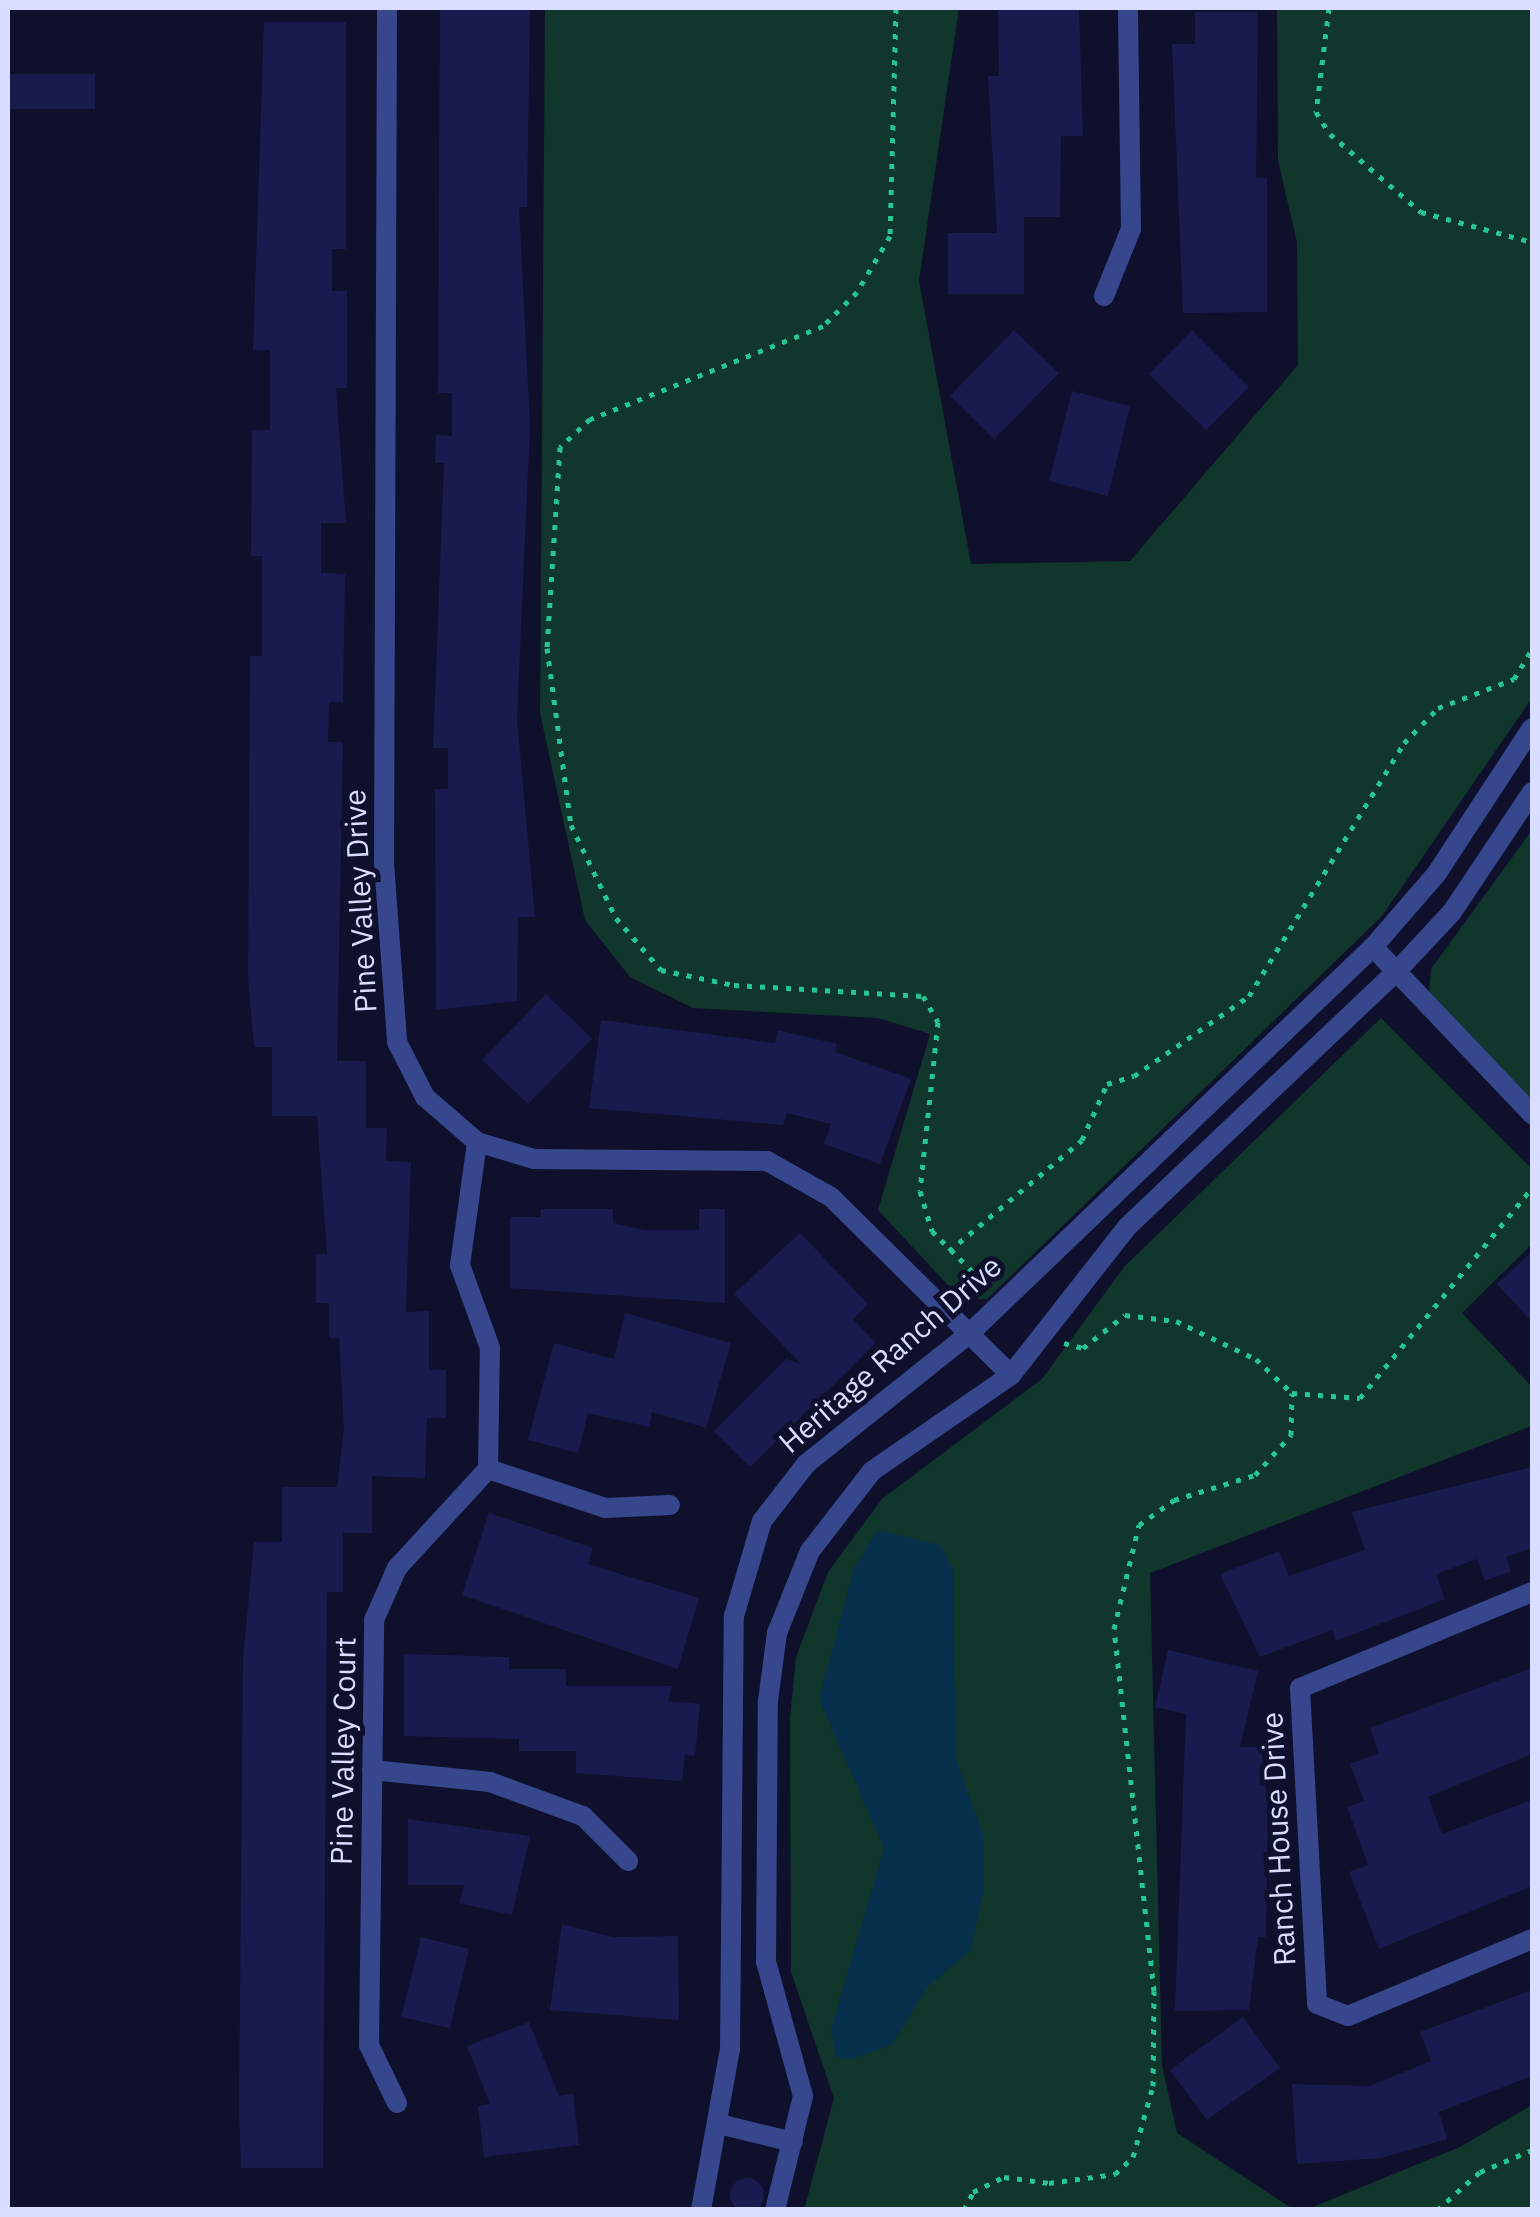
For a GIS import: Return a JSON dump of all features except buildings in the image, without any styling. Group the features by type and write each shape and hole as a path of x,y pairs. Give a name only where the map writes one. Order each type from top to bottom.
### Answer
{"street":[{"name":"Pine Valley Drive","path":"388,8 384,864 397,1042 426,1097 477,1142 534,1160 767,1161 831,1197 1011,1375"},
{"path":"1104,296 1131,229 1128,8"},
{"name":"Heritage Ranch Drive","path":"701,2210 719,2124 732,2015 732,1640 744,1568 793,1477 970,1333 1002,1298 1374,947 1437,874 1532,728"},
{"path":"775,2210 793,2142 803,2079 766,1962 768,1701 780,1622 810,1551 850,1493 1011,1375 1046,1338 1127,1227 1395,973 1452,912 1532,792"},
{"path":"1374,947 1532,1114"},
{"path":"477,1142 460,1265 490,1348 488,1469 605,1508 670,1505"},
{"name":"Pine Valley Court","path":"397,2103 369,2045 374,1620 397,1568 488,1469"},
{"name":"Ranch House Drive","path":"1532,1592 1300,1688 1317,2004 1348,2016 1532,1938"},
{"path":"372,1770 490,1782 583,1816 628,1861"},
{"path":"719,2124 793,2142"}],"path":[{"path":"896,8 890,236 857,292 822,326 590,419 560,447 546,648 571,825 616,918 661,970 734,985 922,996 938,1022 920,1191 932,1231 1002,1298"},
{"path":"1328,8 1316,112 1330,134 1421,212 1532,242"},
{"path":"949,1250 1082,1140 1107,1084 1134,1076 1250,996 1404,743 1438,708 1514,678 1532,649"},
{"path":"1046,1338 1082,1348 1125,1315 1176,1321 1256,1359 1292,1392 1360,1398 1532,1188"},
{"path":"964,2210 973,2192 1004,2176 1049,2183 1115,2174 1133,2157 1152,2086 1154,1990 1114,1628 1139,1525 1174,1500 1255,1475 1291,1435 1292,1392"},
{"path":"1437,2210 1480,2172 1532,2150"}],"green space":[{"path":"545,8 959,8 919,281 971,564 1130,561 1298,365 1297,242 1278,161 1277,8 1532,8 1532,698 1382,916 987,1299 961,1299 878,1210 930,1034 878,1018 693,1008 630,977 585,920 540,713"},
{"path":"1532,830 1532,1102 1429,992 1431,969"},
{"path":"1381,1018 1532,1169 1532,1244 1462,1313 1532,1387 1532,1426 1150,1573 1162,2065 1177,2133 1293,2209 804,2210 834,2098 791,1972 790,1718 796,1657 828,1572 882,1499 1042,1379 1124,1267"},
{"path":"1532,2105 1532,2209 1308,2209 1460,2147"}],"water":[{"path":"877,1530 940,1545 953,1570 956,1759 983,1835 984,1888 971,1950 927,1987 892,2045 847,2060 836,2056 831,2029 884,1848 819,1699 854,1569"}]}
